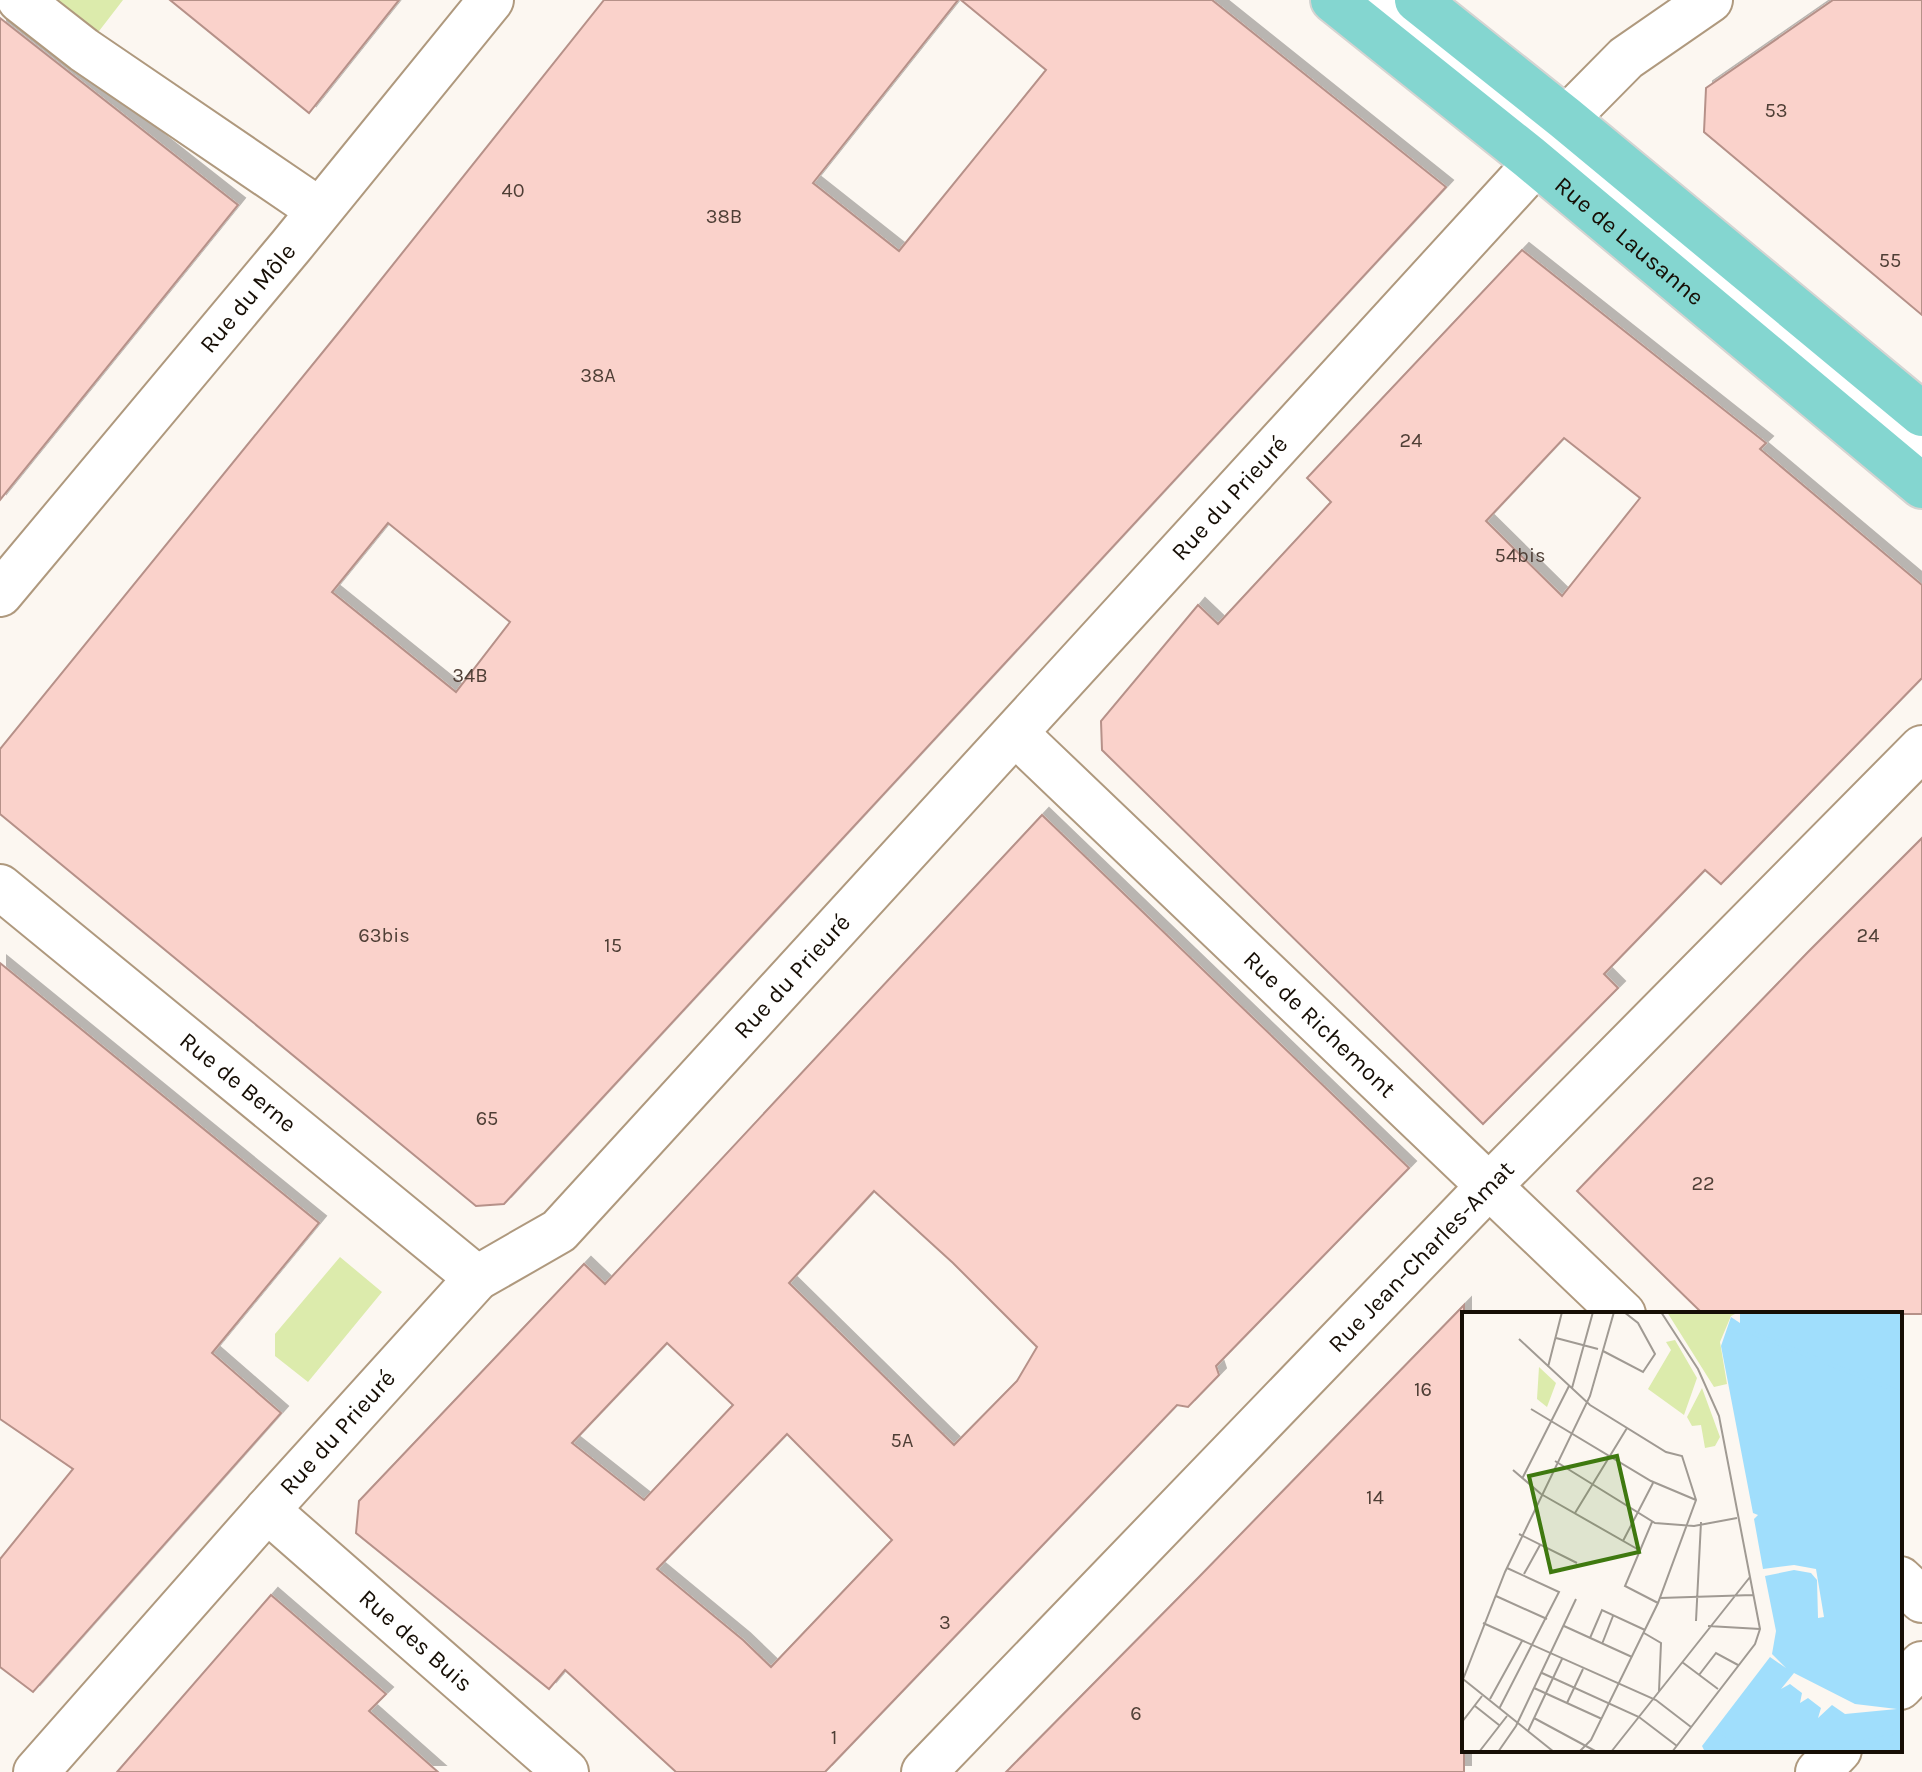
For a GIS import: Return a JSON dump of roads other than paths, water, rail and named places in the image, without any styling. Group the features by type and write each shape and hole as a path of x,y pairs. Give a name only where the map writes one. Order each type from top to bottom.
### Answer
{"main road":[{"name":"Rue de Lausanne","path":"1333,0 1544,144 1922,486"},
{"path":"1417,0 1544,144 1922,414"}],"street":[{"path":"20,0 84,50 319,210"},
{"name":"Rue du Môle","path":"0,594 491,0"},
{"path":"1375,0 1544,144 1922,449"},
{"name":"Rue du Prieuré","path":"36,1772 477,1278 559,1231 1016,734 1544,144 1626,58 1710,0"},
{"name":"Rue de Richemont","path":"1016,734 1621,1312"},
{"name":"Rue Jean-Charles-Amat","path":"924,1772 1489,1186 1922,748"},
{"name":"Rue de Berne","path":"0,887 477,1278"},
{"name":"Rue des Buis","path":"267,1510 566,1772"},
{"path":"1902,1581 1922,1600"},
{"path":"1902,1685 1922,1664"},
{"path":"1818,1772 1837,1752"}]}
